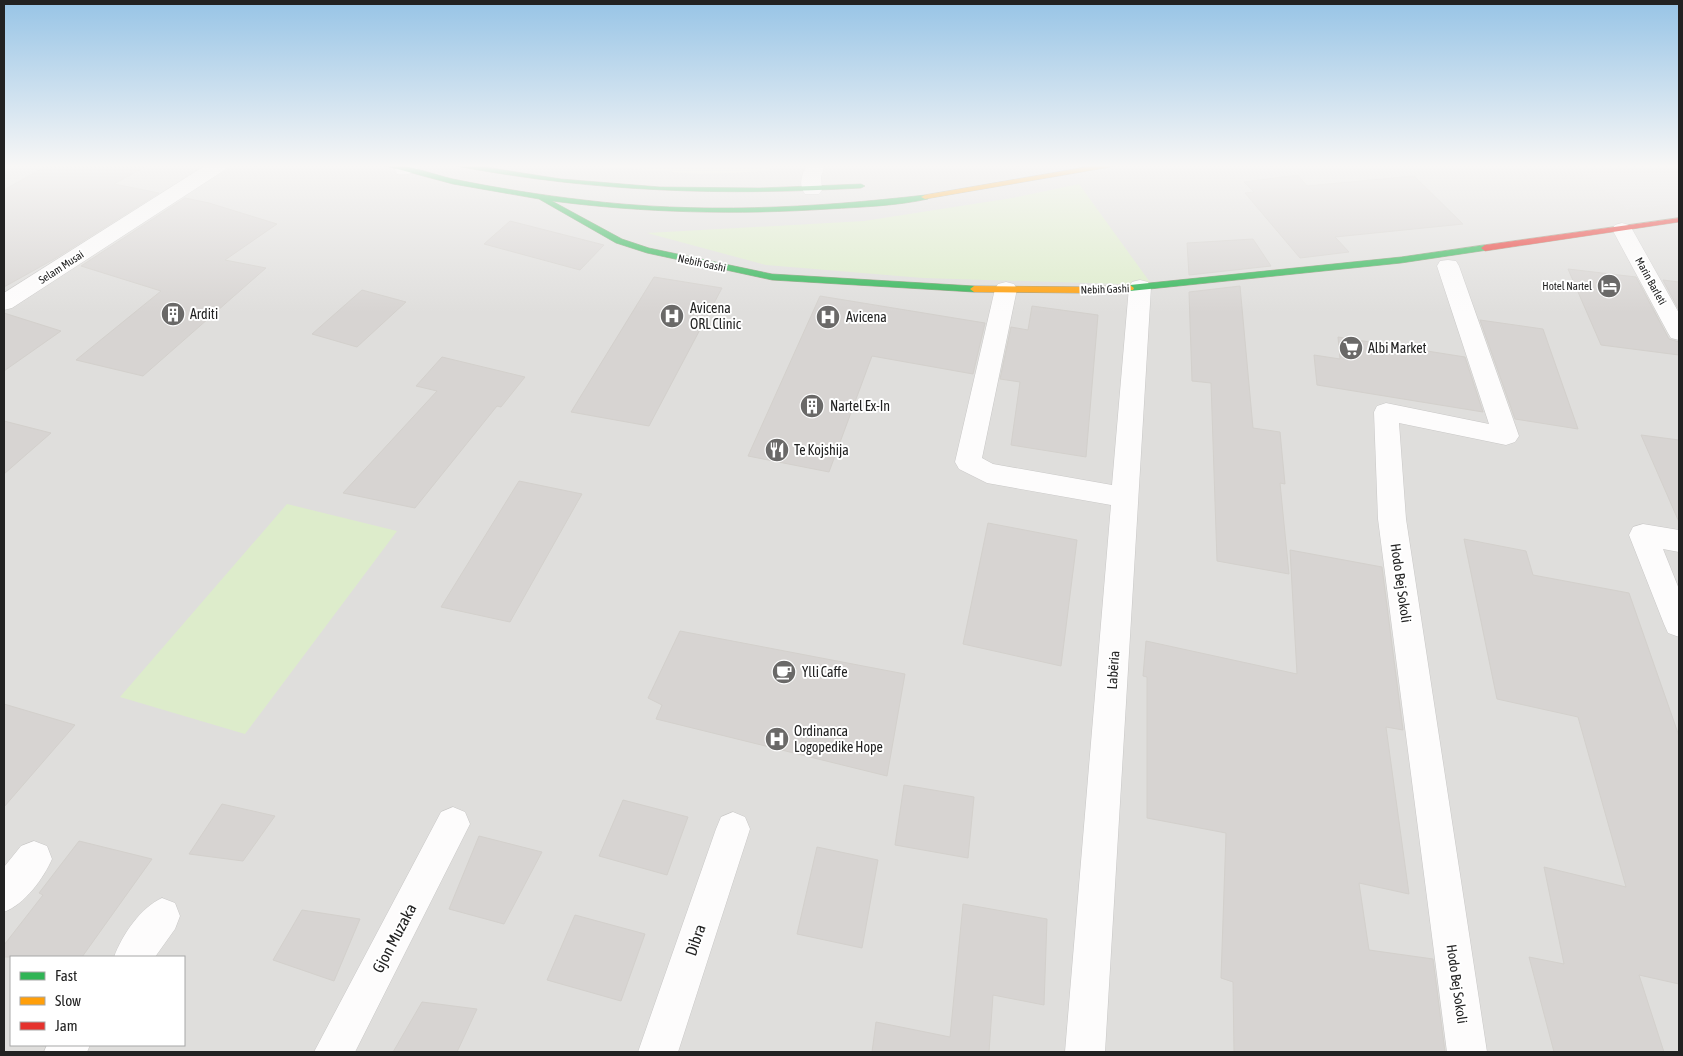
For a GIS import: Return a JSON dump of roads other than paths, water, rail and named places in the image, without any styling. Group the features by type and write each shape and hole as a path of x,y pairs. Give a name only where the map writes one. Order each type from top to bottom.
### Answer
{"street":[{"name":"Selam Musai","path":"4,304 143,214"},
{"name":"Nebih Gashi","path":"569,214 595,229 638,247 772,277 915,287 1006,290 1090,290 1140,287 1400,260 1679,220"},
{"name":"Marin Barleti","path":"1622,229 1679,333"},
{"name":"Hodo Bej Sokoli","path":"1448,266 1506,436 1386,412 1392,520 1467,1052"},
{"name":"Labëria","path":"1085,1052 1140,287"},
{"path":"1006,290 968,462 987,473 1126,498"},
{"path":"1679,541 1643,536 1679,624"},
{"name":"Gjon Muzaka","path":"334,1052 454,824"},
{"name":"Dibra","path":"658,1052 733,829"},
{"path":"4,894 34,859"},
{"path":"134,956 162,916"}],"place":[{"name":"Hotel Nartel","path":"1609,286"},
{"name":"Arditi","path":"173,314"},
{"name":"Avicena ORL Clinic","path":"672,316"},
{"name":"Avicena","path":"828,317"},
{"name":"Albi Market","path":"1351,348"},
{"name":"Nartel Ex-In","path":"812,406"},
{"name":"Te Kojshija","path":"777,450"},
{"name":"Ylli Caffe","path":"784,672"},
{"name":"Ordinanca Logopedike Hope","path":"777,739"}]}
